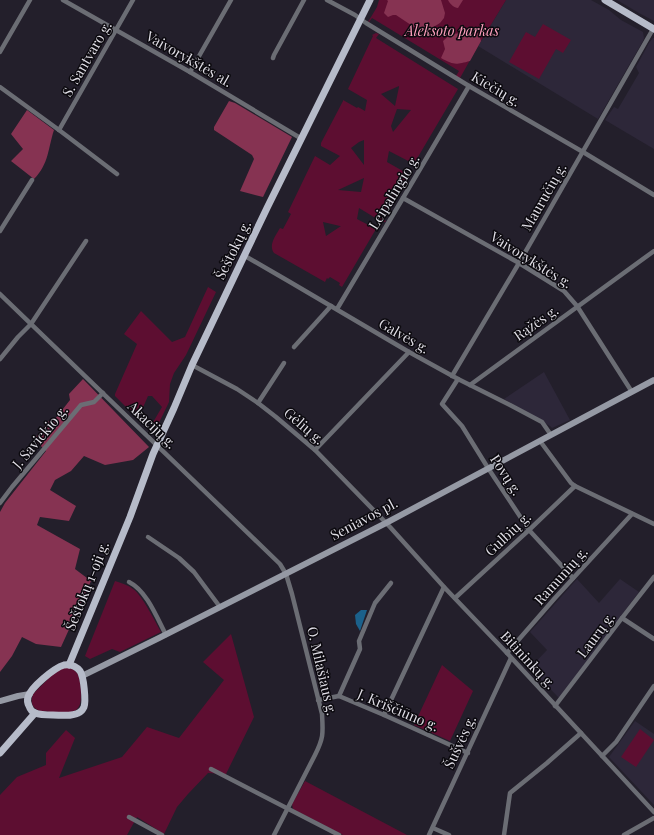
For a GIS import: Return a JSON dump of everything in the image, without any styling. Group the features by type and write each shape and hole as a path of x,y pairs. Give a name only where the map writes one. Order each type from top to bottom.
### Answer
{"main road":[{"name":"Šeštokų g.","path":"130,517 157,446 192,365 370,0"},
{"path":"605,0 654,29"},
{"name":"Šeštokų 1-oji g.","path":"69,665 130,517"},
{"path":"69,665 80,671 82,676 85,704 80,712 70,715 35,713 31,711 28,704 30,694 35,687 56,668 69,665"},
{"path":"0,753 35,713"}],"street":[{"path":"0,52 30,0"},
{"name":"Vaivorykštės al.","path":"63,0 190,72 302,139"},
{"name":"S. Santvaro g.","path":"59,130 133,0"},
{"path":"190,72 232,0"},
{"path":"272,58 304,0"},
{"name":"Kiečių g.","path":"328,0 469,86 654,195"},
{"name":"Mauručių g.","path":"452,376 654,29"},
{"name":"Leipalingio g.","path":"337,309 469,86"},
{"path":"0,87 117,174"},
{"path":"0,231 32,180"},
{"name":"Vaivorykštės g.","path":"403,198 519,263 564,291 578,306 632,392"},
{"path":"0,359 31,324 86,241"},
{"name":"Rąžės g.","path":"470,384 654,250"},
{"name":"Galvės g.","path":"245,256 409,352 452,376 542,422 551,435"},
{"name":"Akacijų g.","path":"0,294 280,564 286,574"},
{"path":"294,347 331,306"},
{"path":"315,450 409,352"},
{"path":"258,403 284,363"},
{"name":"Gėlių g.","path":"192,365 258,403 276,417 315,450 386,523"},
{"name":"Povų g.","path":"458,379 442,404 462,426 529,530 574,578"},
{"name":"Seniavos pl.","path":"82,676 386,523 654,380"},
{"name":"J. Savickio g.","path":"0,503 81,405 94,402 103,393"},
{"path":"540,441 571,483 575,486 654,524"},
{"name":"Gulbių g.","path":"455,598 575,486"},
{"name":"Ramunių g.","path":"507,653 632,514"},
{"name":"Bitininkų g.","path":"386,523 654,812"},
{"path":"148,537 179,558 194,572 220,607"},
{"name":"O. Milašiaus g.","path":"274,835 321,742 323,733 322,714 286,574"},
{"name":"Laurų g.","path":"556,706 654,577"},
{"path":"129,582 134,584 144,596 166,635"},
{"path":"339,696 360,649 359,641 375,603 391,583"},
{"path":"384,715 444,586"},
{"path":"622,618 654,639"},
{"name":"Šušvės g.","path":"429,835 511,658"},
{"path":"602,756 616,742 654,686"},
{"path":"0,701 30,694"},
{"name":"J. Kriščiūno g.","path":"318,700 339,696 468,752"},
{"path":"504,835 510,793 581,733"},
{"path":"211,769 339,835"},
{"path":"129,818 162,835"},
{"path":"624,835 654,818"},
{"path":"433,828 449,835"}],"shaded area":[{"path":"387,0 441,0 445,13 444,18 440,23 427,31 417,29 396,15 388,17 384,13"},
{"path":"448,0 463,0 458,8 452,6"},
{"path":"506,0 591,0 609,10 621,20 643,32 643,41 598,119 478,46"},
{"path":"617,0 654,0 654,21 639,13"},
{"path":"476,32 479,34 481,41 470,61 455,64 441,58 445,49 443,41 451,34"},
{"path":"653,38 654,149 605,120 614,107 618,109 639,73 636,67"},
{"path":"229,101 235,103 292,137 263,197 240,191 254,159 252,155 214,130 214,127"},
{"path":"27,110 54,130 43,168 34,179 11,161 23,149 11,134"},
{"path":"544,372 570,420 552,428 504,399"},
{"path":"83,379 149,447 133,460 105,465 84,456 71,471 55,480 50,490 76,506 69,521 40,517 37,525 80,549 75,569 91,581 61,647 36,644 22,637 12,656 0,672 0,512 5,503 46,451 34,439 49,421 52,423 70,400 69,394"},
{"path":"577,579 599,603 620,579 639,592 559,698 530,668 547,650 530,632"},
{"path":"635,721 654,734 654,805 609,757"}],"green space":[{"name":"Aleksoto parkas","path":"379,0 506,0 460,78 456,76 459,71 372,18 368,22 377,7"},
{"path":"543,24 571,40 563,53 556,49 539,79 509,62 526,32 535,37"},
{"path":"376,33 379,34 376,38 458,89 415,162 420,165 416,165 389,151 387,162 408,174 382,218 386,221 385,222 382,222 359,208 357,219 376,229 342,287 339,285 340,283 330,277 328,279 327,278 325,282 274,253 272,250 272,243 280,228 283,229 291,214 288,212 315,156 330,165 340,156 321,146 321,143 343,100 365,111 367,100 348,89 373,36 372,35","holes":["399,86 395,106 381,94","397,109 411,110 393,132 391,126","364,140 364,165 351,148","364,178 361,192 338,190","323,222 340,226 326,236"]},
{"path":"208,287 216,292 186,355 174,373 170,384 169,402 155,431 153,432 149,429 162,407 152,396 148,396 138,419 115,396 137,344 124,334 141,311 172,342 185,337"},
{"path":"115,581 129,586 137,592 161,632 120,652 112,649 90,659 85,656"},
{"path":"231,634 254,717 226,774 208,773 177,807 164,834 137,817 127,835 0,835 0,795 17,777 46,765 46,753 66,730 75,738 59,778 122,757 147,727 179,738 224,680 203,662"},
{"path":"442,665 473,691 450,741 414,725"},
{"path":"66,667 76,672 79,679 81,697 78,708 75,711 62,713 40,711 35,708 32,702 33,694 56,671"},
{"path":"640,729 654,740 636,767 621,757"},
{"path":"305,781 407,835 343,835 293,809 292,804"}],"water":[{"path":"361,610 367,610 360,631 356,624 355,615"}]}
